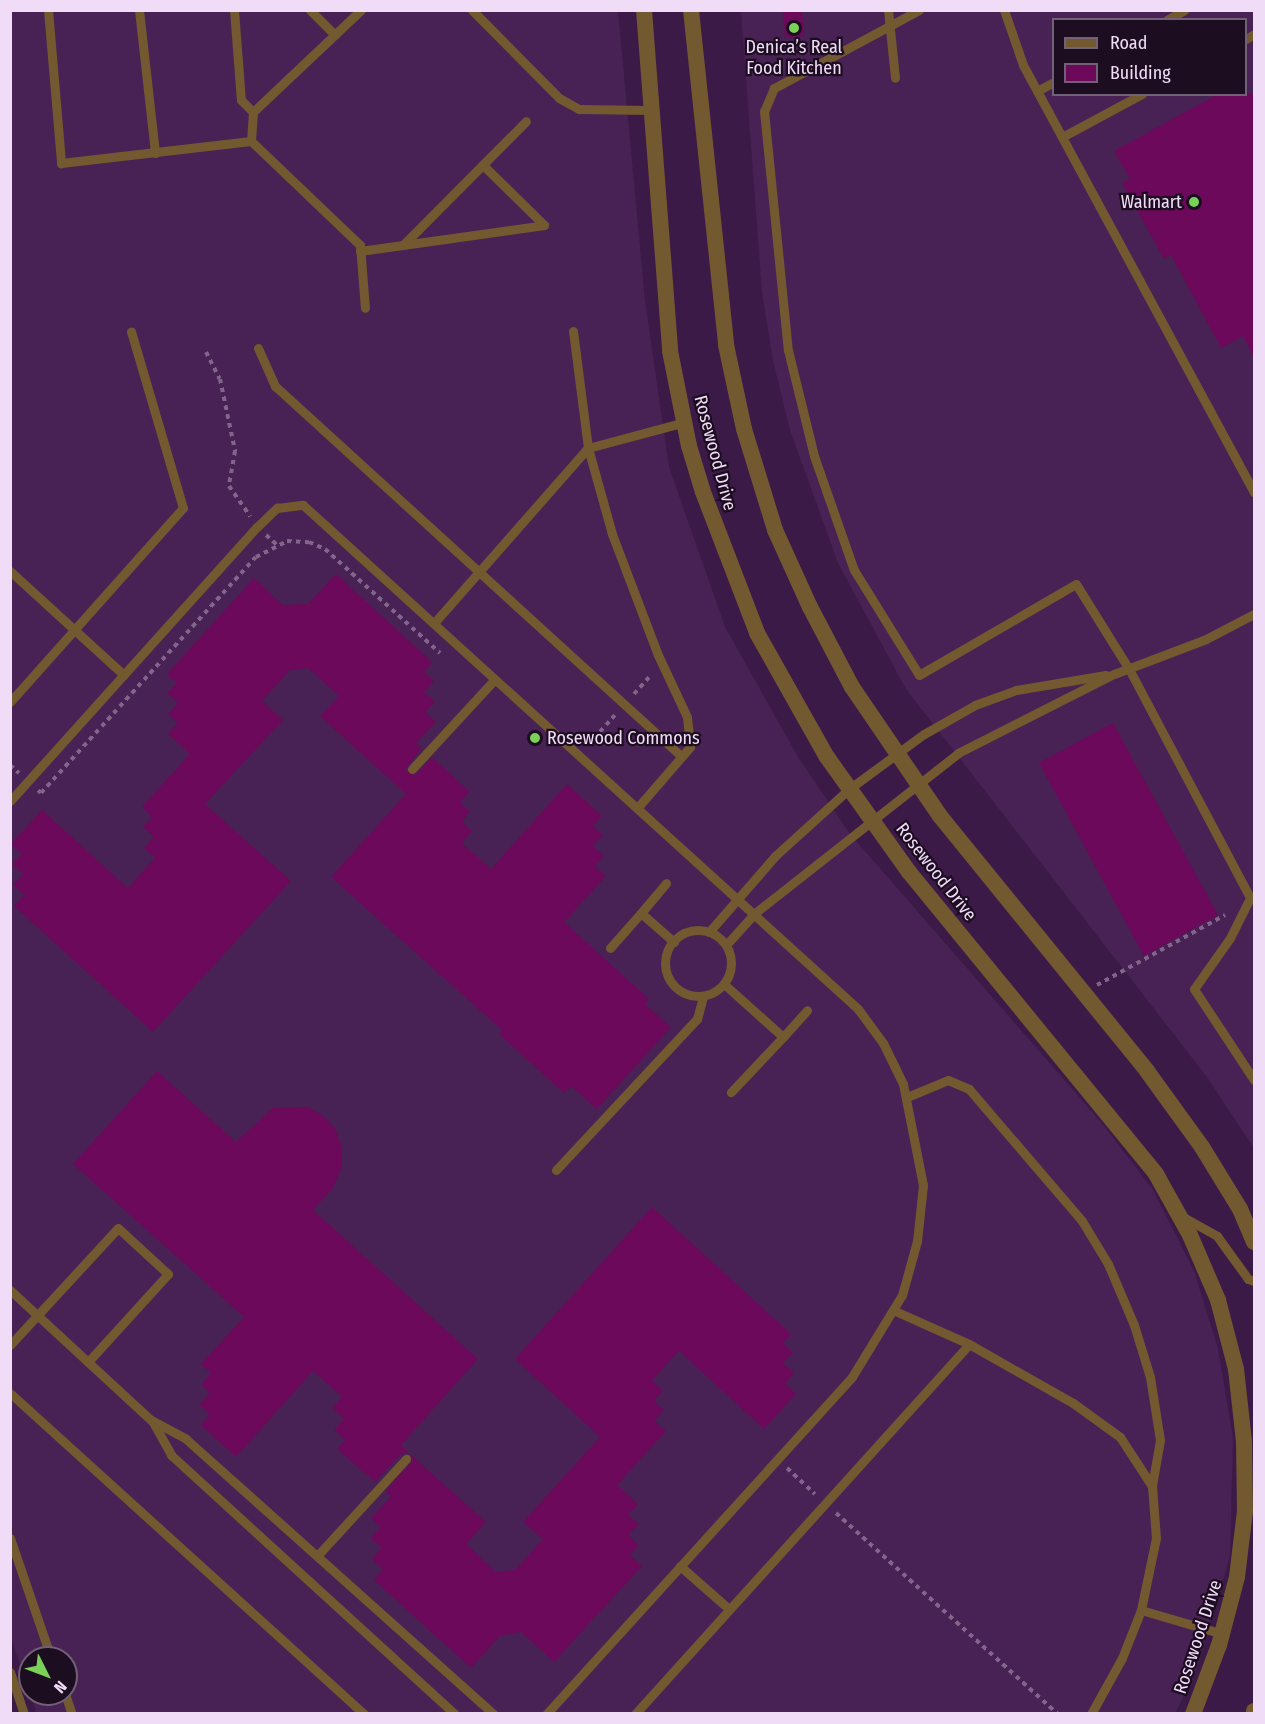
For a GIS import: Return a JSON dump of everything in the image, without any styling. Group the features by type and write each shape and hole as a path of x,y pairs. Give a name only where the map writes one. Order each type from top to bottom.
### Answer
{"street":[{"name":"Rosewood Drive","path":"644,10 670,351 685,422 721,545 757,633 849,789 871,821 909,872 1156,1174 1178,1214 1218,1300 1236,1369 1245,1441 1250,1511 1237,1578 1222,1634 1193,1713"},
{"name":"Rosewood Drive","path":"691,10 726,345 744,429 775,530 810,607 852,687 897,754 918,784 1202,1147 1240,1209 1254,1242"}],"lane":[{"path":"48,10 61,163 251,141"},
{"path":"139,10 155,153"},
{"path":"234,10 241,100 253,112"},
{"path":"310,10 335,35"},
{"path":"251,141 253,112 361,10"},
{"path":"472,10 559,98 579,109 651,110"},
{"path":"888,10 895,78"},
{"path":"919,10 774,88 764,111 788,350 814,456 854,570 919,675 1076,585 1128,669 1249,892 1250,898 1230,938 1194,989 1254,1080"},
{"path":"1004,10 1012,41 1037,91 1254,493"},
{"path":"1170,18 1184,10"},
{"path":"1037,91 1052,83"},
{"path":"1062,137 1138,96"},
{"path":"404,244 526,122"},
{"path":"251,141 360,245 365,308"},
{"path":"360,251 544,225 483,165"},
{"path":"10,702 183,508 131,331"},
{"path":"573,331 588,448 612,534 658,655 687,717 690,747 638,807"},
{"path":"258,348 275,386 681,756"},
{"path":"434,623 588,448 685,422"},
{"path":"10,801 258,527 278,508 303,505 740,899 858,1009 883,1043 907,1097 923,1185 917,1241 902,1295 852,1377 546,1713"},
{"path":"10,572 124,675"},
{"path":"726,945 755,913 958,753 1114,674 1206,639 1254,614"},
{"path":"709,932 775,856 849,789 897,754 975,705 1016,690 1060,680 1114,674"},
{"path":"412,769 495,678"},
{"path":"610,948 666,883"},
{"path":"642,913 674,942"},
{"path":"690,931 709,932 726,945 731,971 724,984 703,996 679,990 671,982 666,958 674,942 690,931"},
{"path":"724,984 783,1037"},
{"path":"556,1170 697,1019 703,996"},
{"path":"731,1092 807,1010"},
{"path":"907,1097 948,1080 969,1089 1082,1221 1126,1306 1150,1377 1160,1440 1152,1486 1156,1538 1141,1610 1122,1658 1091,1713"},
{"path":"1178,1214 1217,1236 1248,1279 1254,1281"},
{"path":"10,1345 118,1228 168,1274 88,1362"},
{"path":"10,1290 152,1420 186,1439 494,1713"},
{"path":"893,1310 969,1344 1072,1402 1120,1437 1152,1486"},
{"path":"635,1713 969,1344"},
{"path":"10,1393 364,1713"},
{"path":"152,1420 171,1455 455,1713"},
{"path":"317,1556 406,1459"},
{"path":"10,1538 47,1646"},
{"path":"680,1566 729,1609"},
{"path":"1141,1610 1222,1634"},
{"path":"10,1672 24,1713"}],"path":[{"path":"206,352 220,379 235,451 229,486 258,527 277,545"},
{"path":"41,793 256,557 287,541 309,542 325,549 449,660"},
{"path":"1083,993 1220,919 1249,892"},
{"path":"777,1460 1058,1713"}],"shaded area":[{"name":"Rosewood Commons","path":"11,11 618,11 645,301 669,467 725,627 798,757 850,834 1101,1122 1153,1190 1194,1271 1218,1349 1233,1438 1230,1556 1198,1665 1175,1714 37,1714 34,1706 78,1706 78,1646 18,1646 18,1659 11,1639"},
{"path":"741,11 1254,11 1254,1148 1207,1077 906,689 838,563 790,430 773,361 762,292"}],"building":[{"name":"Denica’s Real Food Kitchen","path":"783,10 802,10 804,36 785,38"},
{"name":"Walmart","path":"1254,94 1254,358 1243,336 1221,348 1171,255 1164,259 1122,183 1130,179 1114,151 1214,96"},
{"path":"336,574 432,662 424,672 434,681 424,692 435,702 425,712 436,722 416,743 422,748 405,770 415,775 432,757 470,792 460,802 470,812 462,821 472,831 462,843 491,869 567,784 602,816 593,826 603,835 593,846 604,856 595,866 606,876 564,922 649,999 645,1004 671,1027 597,1109 571,1086 564,1093 499,1034 502,1030 331,877 406,794 320,716 339,696 308,668 290,670 262,701 283,720 205,804 291,881 153,1032 14,906 24,895 13,885 23,874 12,864 22,854 11,844 42,810 128,888 155,858 144,848 154,837 143,827 152,817 142,807 190,754 168,734 178,723 168,714 178,703 167,693 177,683 167,674 254,578 283,605 308,604"},
{"path":"1113,723 1218,915 1144,956 1039,763"},
{"path":"157,1071 236,1142 273,1108 308,1107 325,1117 336,1130 342,1148 342,1167 333,1188 313,1210 478,1359 401,1445 410,1454 401,1454 375,1482 337,1449 345,1440 334,1430 344,1419 332,1408 342,1397 313,1371 236,1457 201,1425 210,1414 199,1405 210,1393 201,1385 211,1373 201,1364 244,1317 73,1164"},
{"path":"652,1207 791,1334 783,1343 793,1353 783,1363 794,1373 785,1383 796,1394 764,1429 679,1351 652,1380 663,1391 654,1401 664,1410 654,1421 666,1431 617,1485 638,1504 628,1515 639,1524 628,1535 639,1545 630,1555 642,1566 554,1662 521,1632 500,1636 471,1668 374,1580 383,1569 372,1559 382,1548 371,1538 381,1527 371,1518 391,1496 385,1491 411,1463 411,1455 486,1522 466,1544 496,1572 515,1570 543,1539 523,1522 600,1437 515,1359"}],"place":[{"name":"Denica’s Real Food Kitchen","path":"794,28"},
{"name":"Walmart","path":"1194,202"},
{"name":"Rosewood Commons","path":"535,738"}]}
